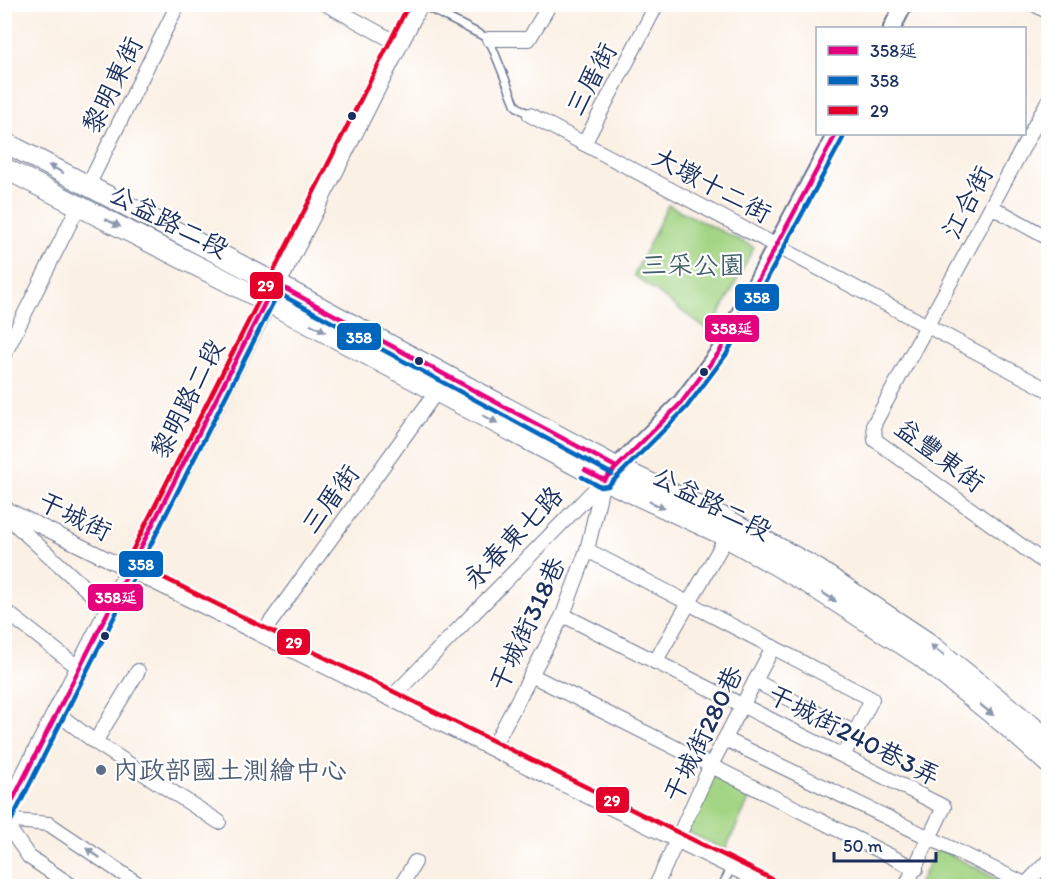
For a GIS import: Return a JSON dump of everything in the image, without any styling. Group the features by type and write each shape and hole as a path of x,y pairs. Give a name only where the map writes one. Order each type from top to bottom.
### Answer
{"main road":[{"name":"黎明路二段","path":"4,819 397,43 420,4"},
{"name":"公益路二段","path":"4,142 275,283 610,474 809,584 919,655 1007,726 1048,764"},
{"name":"公益路二段","path":"4,168 437,391 610,474 722,517 817,569 927,642 1048,739"}],"street":[{"name":"黎明東街","path":"88,186 178,4"},
{"path":"326,4 397,43"},
{"path":"489,39 530,39 550,4"},
{"name":"三厝街","path":"584,144 657,4"},
{"path":"892,27 904,4"},
{"path":"1034,4 1048,12"},
{"name":"江合街","path":"928,326 1048,101"},
{"name":"大墩十二街","path":"530,116 1048,390"},
{"name":"永春東七路","path":"391,698 681,403 720,351 835,135"},
{"path":"4,355 79,205"},
{"path":"992,207 1048,238"},
{"name":"益豐東街","path":"928,326 874,424 875,440 1048,565"},
{"name":"三厝街","path":"262,634 437,391"},
{"name":"干城街318巷","path":"492,749 563,615 587,550 610,474"},
{"name":"干城街","path":"4,508 769,886"},
{"path":"4,514 110,611"},
{"path":"655,662 726,538"},
{"path":"587,550 872,699 843,756"},
{"path":"4,610 79,669"},
{"name":"干城街240巷3弄","path":"563,615 944,807 930,839"},
{"name":"干城街280巷","path":"656,886 678,843 711,765 773,647"},
{"path":"95,742 138,670"},
{"path":"531,675 916,869"},
{"path":"755,681 855,733"},
{"path":"57,713 95,742 219,822"},
{"path":"725,739 1028,885 1048,861"},
{"path":"4,819 29,857 72,886"},
{"path":"4,819 49,824 141,886"},
{"path":"906,886 930,839"},
{"path":"401,886 415,862"}],"lane":[{"path":"420,4 489,39"},
{"name":"大墩十二街","path":"489,39 516,106 530,116"},
{"path":"722,886 731,868"}],"green space":[{"name":"三采公園","path":"668,205 754,247 710,332 634,275"},
{"path":"711,774 752,793 725,850 686,831"},
{"path":"938,848 1010,886 917,886"}],"transit line":[{"name":"29","path":"124,567 409,4"},
{"name":"358延","path":"585,470 604,480 681,403 720,351 835,135"},
{"name":"358","path":"582,477 601,487 608,486 686,408 726,355 843,138"},
{"name":"358延","path":"4,817 275,283 616,467"},
{"name":"358","path":"11,821 278,293 612,474"},
{"name":"29","path":"134,563 772,879"}],"place":[{"name":"內政部國土測繪中心","path":"101,770"}]}
